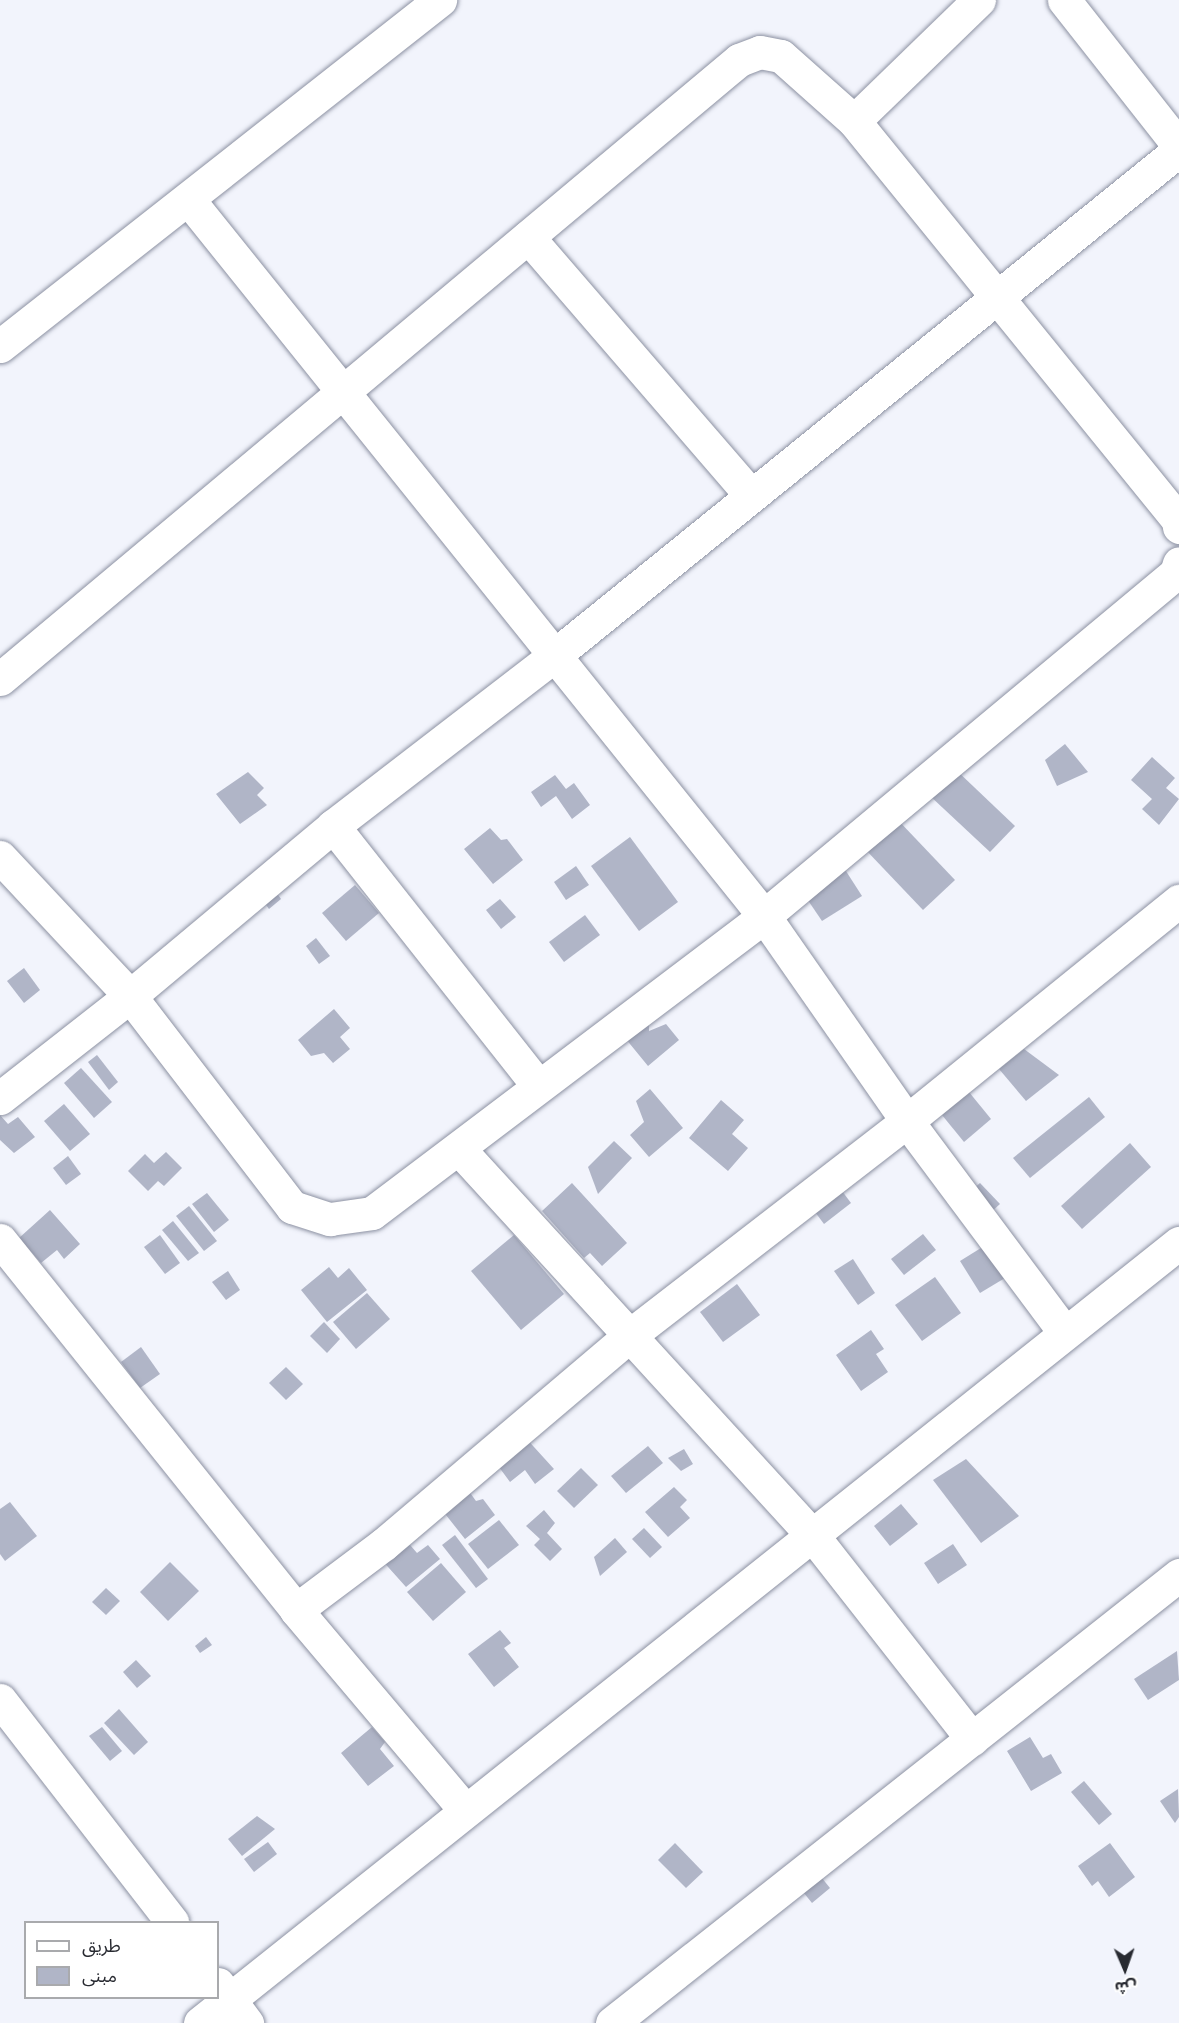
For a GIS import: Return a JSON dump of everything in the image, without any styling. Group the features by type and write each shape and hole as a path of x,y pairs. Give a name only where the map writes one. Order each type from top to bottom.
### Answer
{"street":[{"path":"0,346 440,0"},
{"path":"854,121 979,0"},
{"path":"0,1098 130,996 333,826 555,655 1179,148 1064,0"},
{"path":"0,679 739,60 760,52 781,56 854,121 1178,520 1179,527"},
{"path":"188,199 764,916 907,1121 1064,1332"},
{"path":"528,237 751,495"},
{"path":"0,857 130,996 292,1207 330,1219 372,1213 764,916 1176,573 1179,563"},
{"path":"333,826 538,1086"},
{"path":"296,1611 384,1544 629,1336 907,1121 1179,901"},
{"path":"459,1149 813,1536 972,1739"},
{"path":"0,1240 296,1611 465,1810"},
{"path":"200,2023 231,2001 465,1810 813,1536 1064,1332 1179,1243"},
{"path":"612,2023 1179,1575"},
{"path":"0,1700 170,1921"}],"building":[{"path":"1065,744 1088,772 1057,786 1045,760"},
{"path":"1152,757 1175,778 1166,788 1179,799 1159,825 1142,809 1152,799 1131,780"},
{"path":"954,768 1015,826 990,852 929,795"},
{"path":"248,772 264,788 257,795 267,805 240,824 216,794"},
{"path":"555,775 566,789 574,783 590,805 572,819 556,796 541,807 531,792"},
{"path":"896,818 955,880 923,910 864,848"},
{"path":"490,828 501,840 507,839 523,860 493,884 464,849"},
{"path":"630,837 678,902 639,931 591,866"},
{"path":"576,866 589,885 566,900 554,882"},
{"path":"844,868 862,896 822,921 803,893"},
{"path":"355,885 379,913 346,941 322,913"},
{"path":"274,889 281,899 269,909 261,898"},
{"path":"500,899 516,917 501,929 486,910"},
{"path":"585,915 600,935 564,962 549,942"},
{"path":"316,938 330,956 319,964 306,946"},
{"path":"24,968 40,990 24,1003 7,981"},
{"path":"334,1009 350,1028 340,1037 350,1049 333,1063 324,1053 311,1056 298,1040"},
{"path":"649,1020 649,1031 666,1024 679,1040 648,1066 621,1033"},
{"path":"1024,1049 1059,1075 1026,1101 999,1069"},
{"path":"97,1055 118,1082 109,1090 88,1062"},
{"path":"81,1068 112,1102 94,1118 64,1083"},
{"path":"650,1089 683,1128 649,1157 630,1135 644,1122 636,1101"},
{"path":"969,1092 991,1119 964,1142 942,1115"},
{"path":"1089,1097 1105,1117 1030,1178 1013,1158"},
{"path":"721,1100 744,1120 732,1134 748,1148 728,1171 689,1138"},
{"path":"64,1104 90,1134 70,1151 44,1121"},
{"path":"0,1115 8,1124 18,1117 35,1137 14,1153 0,1140"},
{"path":"614,1141 632,1158 598,1194 588,1167"},
{"path":"1130,1143 1151,1167 1082,1229 1061,1206"},
{"path":"166,1152 182,1168 164,1186 158,1181 148,1191 128,1171 145,1154 154,1163"},
{"path":"68,1156 81,1174 66,1185 53,1168"},
{"path":"572,1183 627,1243 602,1266 590,1253 584,1258 542,1211"},
{"path":"980,1183 1000,1204 990,1213 971,1191"},
{"path":"839,1187 851,1203 824,1224 812,1208"},
{"path":"207,1193 229,1220 214,1232 192,1204"},
{"path":"189,1206 217,1241 204,1251 176,1216"},
{"path":"50,1210 80,1244 64,1259 57,1250 41,1263 19,1238"},
{"path":"173,1221 199,1253 188,1261 162,1230"},
{"path":"923,1234 936,1250 904,1275 891,1259"},
{"path":"160,1235 180,1263 165,1274 144,1247"},
{"path":"514,1235 564,1294 521,1330 471,1271"},
{"path":"989,1243 1005,1278 980,1293 960,1261"},
{"path":"853,1259 875,1293 858,1305 834,1271"},
{"path":"329,1267 338,1278 349,1268 367,1290 327,1322 301,1290"},
{"path":"228,1271 240,1290 226,1300 212,1282"},
{"path":"935,1277 961,1313 922,1341 895,1305"},
{"path":"737,1284 760,1315 723,1342 700,1312"},
{"path":"367,1293 390,1319 356,1349 333,1322"},
{"path":"324,1322 340,1339 327,1353 310,1336"},
{"path":"871,1330 884,1349 876,1354 888,1372 861,1391 836,1355"},
{"path":"141,1347 160,1374 140,1388 121,1362"},
{"path":"286,1367 303,1384 286,1400 269,1383"},
{"path":"524,1436 554,1469 535,1484 525,1470 510,1482 493,1459"},
{"path":"648,1446 663,1463 626,1493 611,1476"},
{"path":"684,1449 693,1464 681,1471 668,1458"},
{"path":"966,1459 1019,1516 981,1543 933,1480"},
{"path":"581,1468 598,1485 574,1508 557,1491"},
{"path":"674,1487 687,1500 680,1507 690,1518 668,1537 645,1512"},
{"path":"468,1490 476,1501 483,1499 495,1515 465,1539 442,1510"},
{"path":"10,1502 37,1536 5,1561 0,1554 0,1509"},
{"path":"901,1504 918,1524 890,1546 874,1526"},
{"path":"544,1510 555,1523 547,1533 562,1549 550,1561 534,1545 540,1539 526,1526"},
{"path":"499,1520 519,1545 488,1569 468,1544"},
{"path":"644,1528 662,1547 650,1558 632,1539"},
{"path":"455,1535 488,1579 476,1588 442,1545"},
{"path":"404,1538 417,1553 428,1545 440,1559 406,1587 380,1558"},
{"path":"615,1538 627,1552 600,1576 594,1557"},
{"path":"953,1544 967,1565 938,1584 924,1563"},
{"path":"170,1562 199,1591 168,1621 140,1592"},
{"path":"441,1563 466,1592 433,1621 407,1592"},
{"path":"106,1588 120,1601 106,1615 92,1602"},
{"path":"500,1630 511,1643 504,1648 519,1667 494,1687 468,1654"},
{"path":"206,1637 212,1645 200,1653 195,1646"},
{"path":"1177,1651 1179,1680 1148,1700 1134,1679"},
{"path":"136,1660 151,1676 137,1688 123,1672"},
{"path":"119,1709 148,1742 134,1755 104,1723"},
{"path":"102,1727 122,1751 110,1761 89,1736"},
{"path":"372,1727 385,1742 380,1749 394,1766 368,1786 341,1753"},
{"path":"1030,1737 1043,1758 1051,1754 1062,1773 1031,1791 1007,1751"},
{"path":"1084,1781 1112,1814 1099,1825 1071,1792"},
{"path":"1178,1789 1179,1817 1175,1823 1160,1801"},
{"path":"257,1816 275,1829 242,1856 228,1839"},
{"path":"268,1842 277,1854 254,1872 244,1859"},
{"path":"675,1843 703,1872 686,1888 658,1860"},
{"path":"1110,1843 1135,1877 1109,1897 1098,1881 1092,1886 1078,1866"},
{"path":"817,1872 830,1888 812,1903 799,1887"}]}
